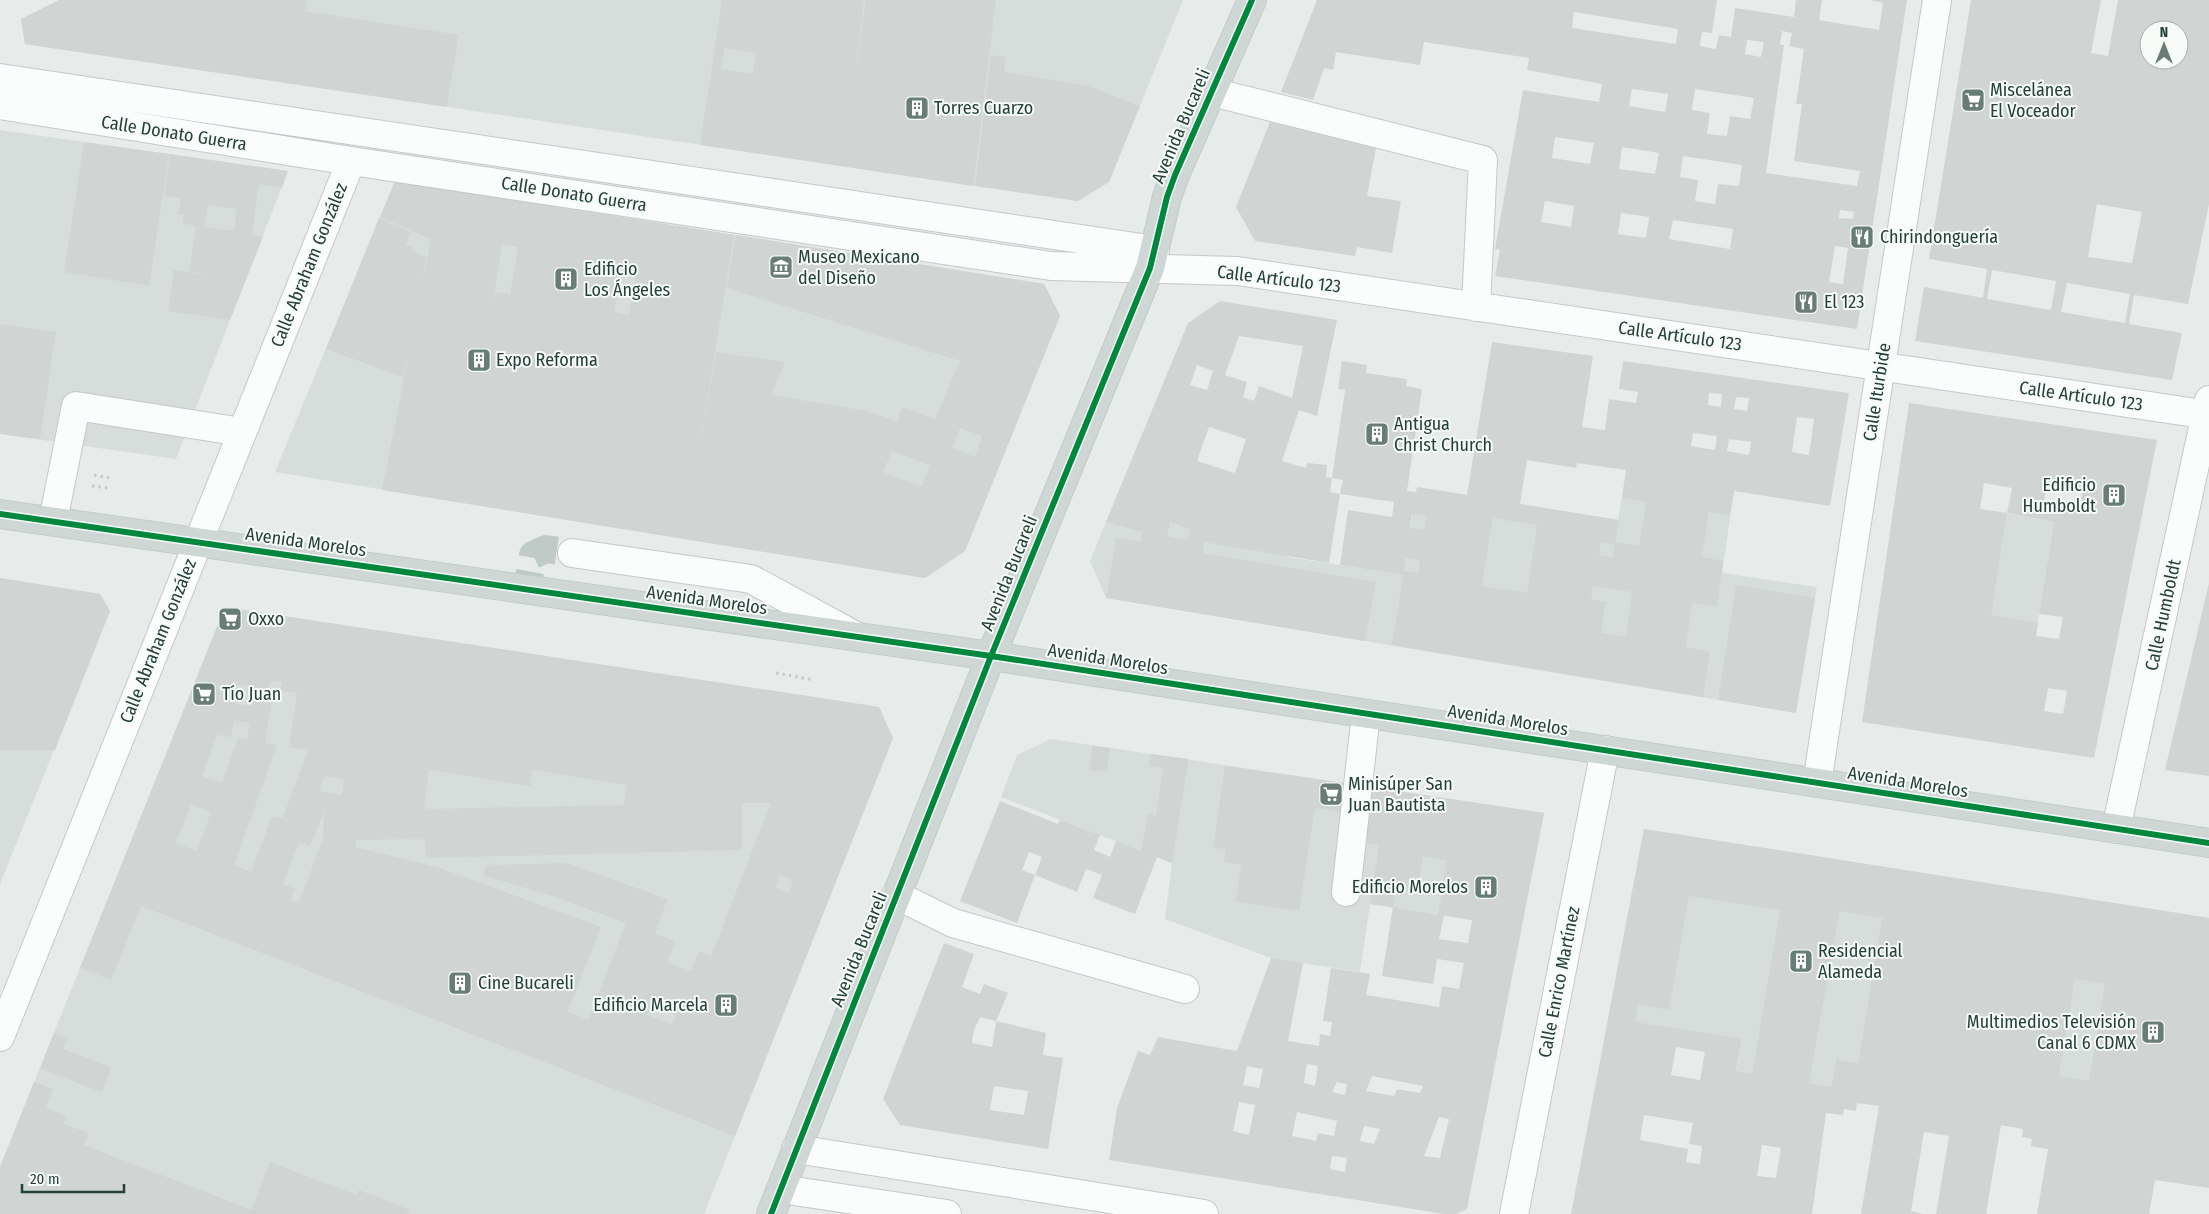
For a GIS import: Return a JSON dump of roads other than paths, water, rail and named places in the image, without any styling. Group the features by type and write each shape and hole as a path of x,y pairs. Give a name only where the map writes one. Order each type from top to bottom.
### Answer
{"main road":[{"name":"Avenida Bucareli","path":"776,1202 896,895 1152,259 1167,197 1175,175 1252,0"},
{"name":"Avenida Morelos","path":"0,514 992,656 2209,843"}],"street":[{"name":"Calle Iturbide","path":"1818,783 1937,0"},
{"path":"0,78 1152,259"},
{"path":"1212,92 1482,160 1476,307"},
{"name":"Calle Donato Guerra","path":"0,105 351,161 1051,266 1152,259"},
{"name":"Calle Abraham González","path":"0,1037 351,161"},
{"name":"Calle Artículo 123","path":"1152,259 1881,366 2208,410"},
{"path":"53,521 76,406 242,432"},
{"name":"Calle Humboldt","path":"2116,829 2208,410"},
{"path":"572,553 751,579 856,636"},
{"path":"1346,892 1366,714"},
{"name":"Calle Enrico Martínez","path":"1514,1214 1605,750"},
{"path":"896,895 953,923 1185,989"},
{"path":"796,1149 1204,1214"},
{"path":"776,1202 947,1214"}],"tunnel":[{"path":"525,599 533,555 546,549 572,553"}],"place":[{"name":"Miscelánea El Voceador","path":"1973,100"},
{"name":"Torres Cuarzo","path":"917,108"},
{"name":"Chirindonguería","path":"1862,237"},
{"name":"Museo Mexicano del Diseño","path":"781,267"},
{"name":"Edificio Los Ángeles","path":"566,279"},
{"name":"El 123","path":"1806,302"},
{"name":"Expo Reforma","path":"479,360"},
{"name":"Antigua Christ Church","path":"1377,434"},
{"name":"Edificio Humboldt","path":"2114,495"},
{"name":"Oxxo","path":"230,619"},
{"name":"Tío Juan","path":"204,694"},
{"name":"Minisúper San Juan Bautista","path":"1331,794"},
{"name":"Edificio Morelos","path":"1486,887"},
{"name":"Residencial Alameda","path":"1801,961"},
{"name":"Cine Bucareli","path":"460,983"},
{"name":"Edificio Marcela","path":"726,1005"},
{"name":"Multimedios Televisión Canal 6 CDMX","path":"2153,1032"}]}
